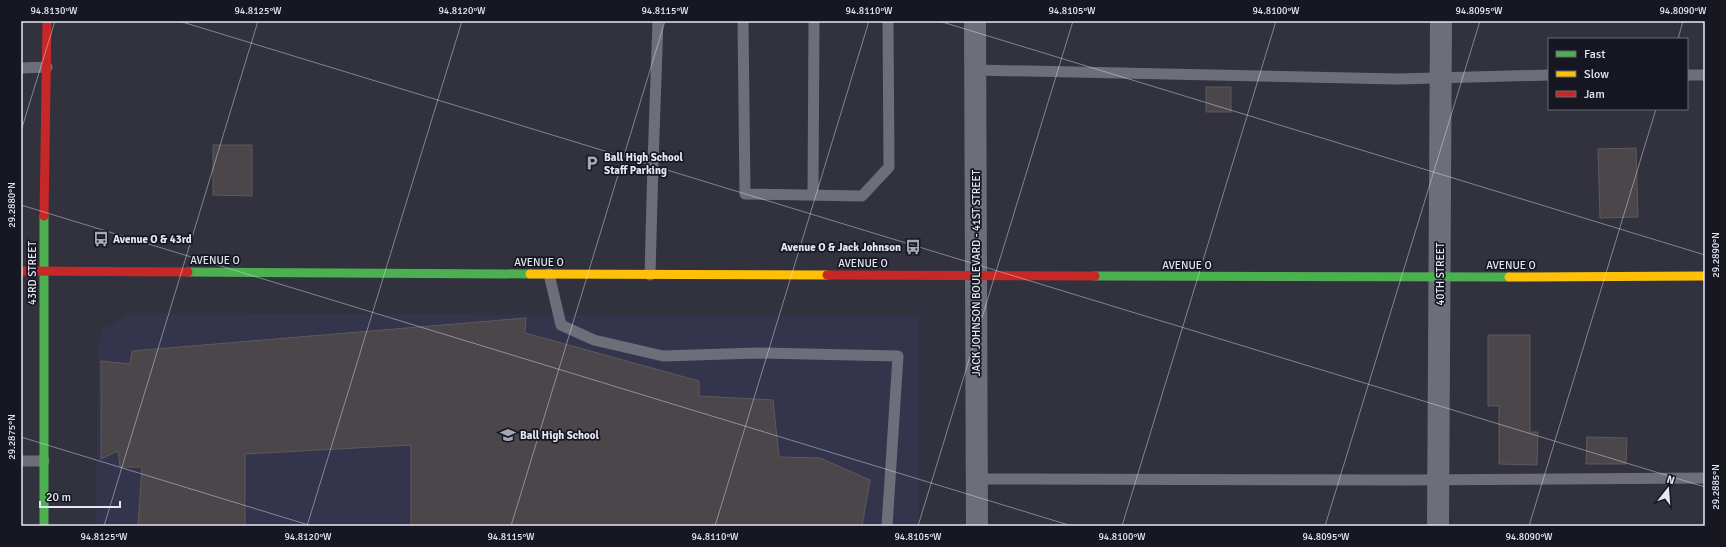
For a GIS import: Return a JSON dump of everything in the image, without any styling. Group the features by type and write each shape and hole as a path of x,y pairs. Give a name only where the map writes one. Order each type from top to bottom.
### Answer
{"main road":[{"name":"43RD STREET","path":"44,526 43,271 47,21"},
{"name":"AVENUE O","path":"21,271 976,276 1705,276"}],"street":[{"name":"JACK JOHNSON BOULEVARD - 41ST STREET","path":"976,21 976,526"},
{"name":"40TH STREET","path":"1438,526 1441,21"}],"lane":[{"path":"650,275 658,21"},
{"path":"743,21 745,194 862,196 889,167 888,21"},
{"path":"813,195 814,21"},
{"path":"21,68 47,67"},
{"path":"975,70 1398,79 1548,75"},
{"path":"1688,75 1705,75"},
{"path":"549,274 561,325 594,340 663,356 757,353 898,356 887,526"},
{"path":"21,461 44,461"},
{"path":"976,479 1705,478"}],"shaded area":[{"name":"Ball High School","path":"130,313 919,316 919,526 96,526 98,343 102,330"}],"building":[{"path":"1206,87 1231,87 1231,112 1206,112"},
{"path":"213,145 252,145 252,196 213,195"},
{"path":"1636,148 1638,217 1600,218 1598,149"},
{"name":"Ball High School","path":"526,318 525,333 699,381 699,396 773,400 779,457 820,458 870,480 862,526 411,526 411,445 245,454 245,526 138,526 142,467 120,467 118,451 101,459 101,361 130,364 132,351"},
{"path":"1488,335 1530,335 1530,432 1538,432 1537,465 1499,464 1499,406 1488,406"},
{"path":"1587,437 1627,438 1626,464 1586,464"}],"traffic: fast":[{"path":"44,216 44,526"},
{"path":"188,272 530,274"},
{"path":"1095,276 1509,277"}],"traffic: slow":[{"path":"530,274 827,275"},
{"path":"1509,277 1705,276"}],"traffic: jam":[{"path":"44,216 47,21"},
{"path":"21,271 188,272"},
{"path":"827,275 1095,276"}],"place":[{"name":"Ball High School Staff Parking","path":"592,163"},
{"name":"Avenue O & 43rd","path":"101,239"},
{"name":"Avenue O & Jack Johnson","path":"913,247"},
{"name":"Ball High School","path":"508,435"}]}
